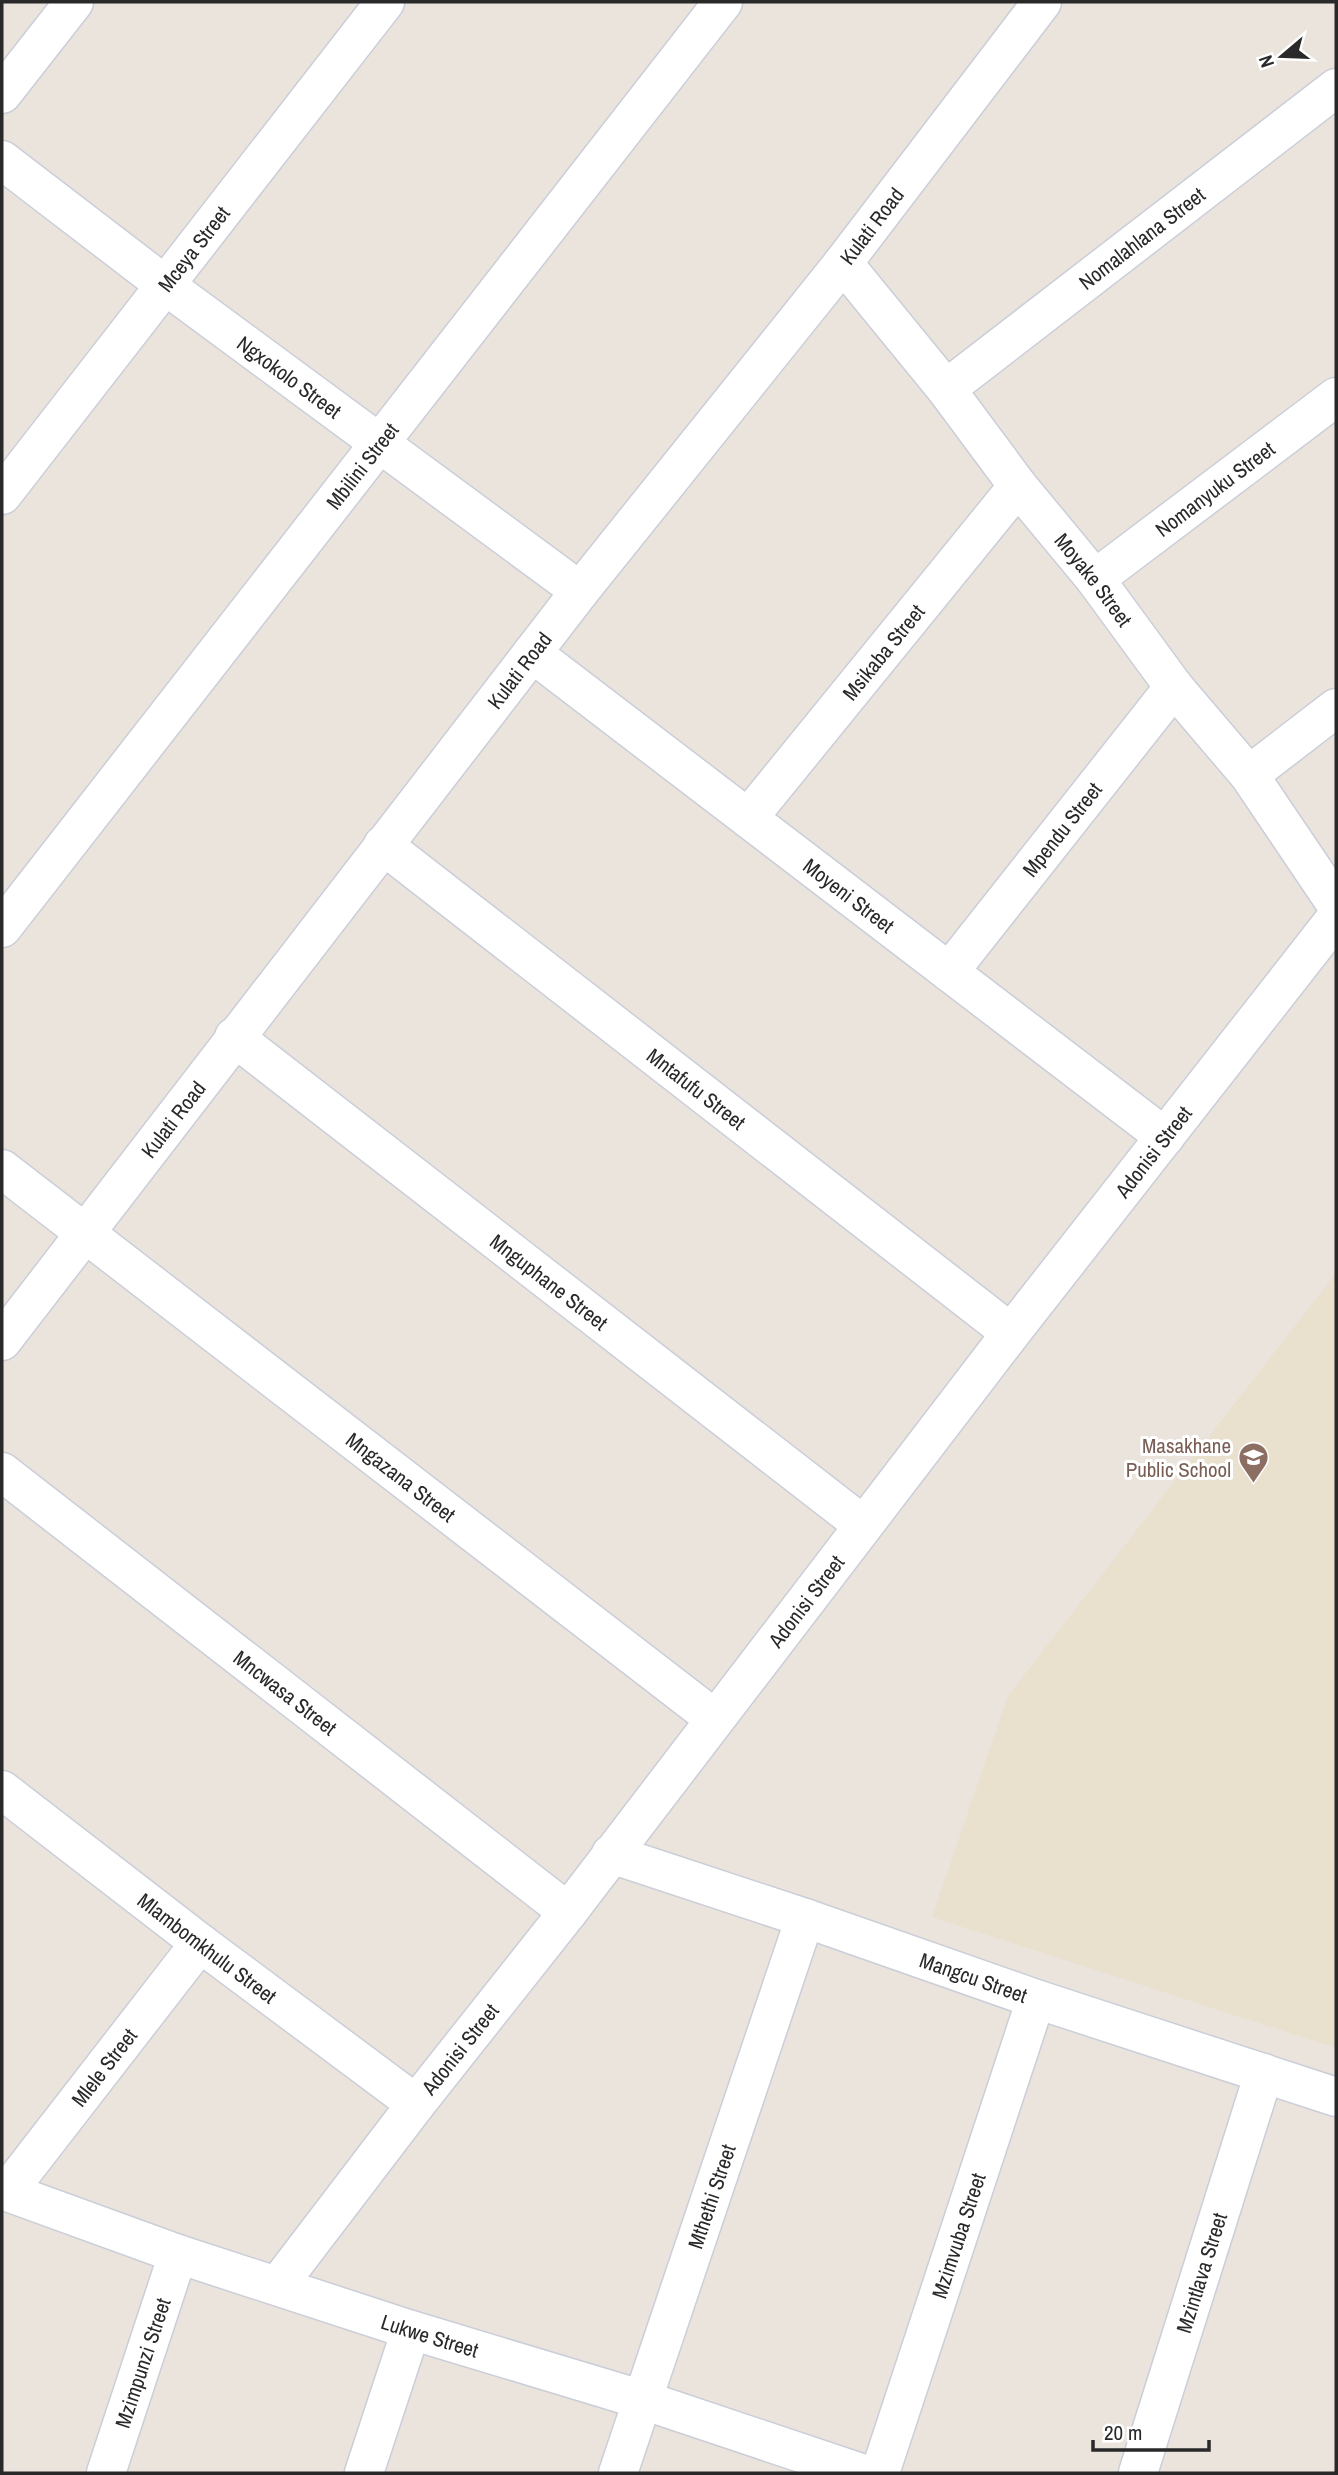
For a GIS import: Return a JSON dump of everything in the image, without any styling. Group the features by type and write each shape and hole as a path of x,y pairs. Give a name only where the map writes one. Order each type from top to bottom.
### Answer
{"street":[{"path":"2,94 74,2"},
{"name":"Mceya Street","path":"2,495 386,2"},
{"name":"Mbilini Street","path":"2,928 723,2"},
{"name":"Kulati Road","path":"2,1341 580,591 843,263 1042,2"},
{"name":"Nomalahlana Street","path":"946,389 1336,88"},
{"name":"Ngxokolo Street","path":"2,160 165,285 580,591"},
{"name":"Moyake Street","path":"843,263 946,389 1018,486 1095,579 1174,687 1249,775 1336,904"},
{"name":"Nomanyuku Street","path":"1095,579 1336,397"},
{"name":"Msikaba Street","path":"748,818 1018,486"},
{"name":"Moyeni Street","path":"532,653 1165,1137"},
{"name":"Mpendu Street","path":"949,971 1174,687"},
{"path":"1249,775 1336,708"},
{"name":"Mntafufu Street","path":"383,845 1011,1333"},
{"name":"Adonisi Street","path":"278,2285 416,2104 568,1912 1011,1333 1336,918"},
{"name":"Mnguphane Street","path":"234,1037 863,1525"},
{"name":"Mngazana Street","path":"2,1169 715,1719"},
{"name":"Mncwasa Street","path":"2,1472 568,1912"},
{"name":"Mlambomkhulu Street","path":"2,1791 416,2104"},
{"name":"Mangcu Street","path":"611,1854 1036,1999 1336,2097"},
{"name":"Mthethi Street","path":"618,2473 805,1918"},
{"name":"Mlele Street","path":"4,2191 200,1943"},
{"name":"Mzimvuba Street","path":"880,2473 1036,1999"},
{"name":"Mzintlava Street","path":"1138,2473 1264,2073"},
{"name":"Lukwe Street","path":"4,2191 178,2254 411,2330 643,2400 861,2473"},
{"name":"Mzimpunzi Street","path":"106,2473 178,2254"},
{"path":"364,2473 411,2330"}],"shaded area":[{"name":"Masakhane Public School","path":"1336,1273 1336,2048 932,1917 1008,1696"}],"place":[{"name":"Masakhane Public School","path":"1254,1484"}]}
